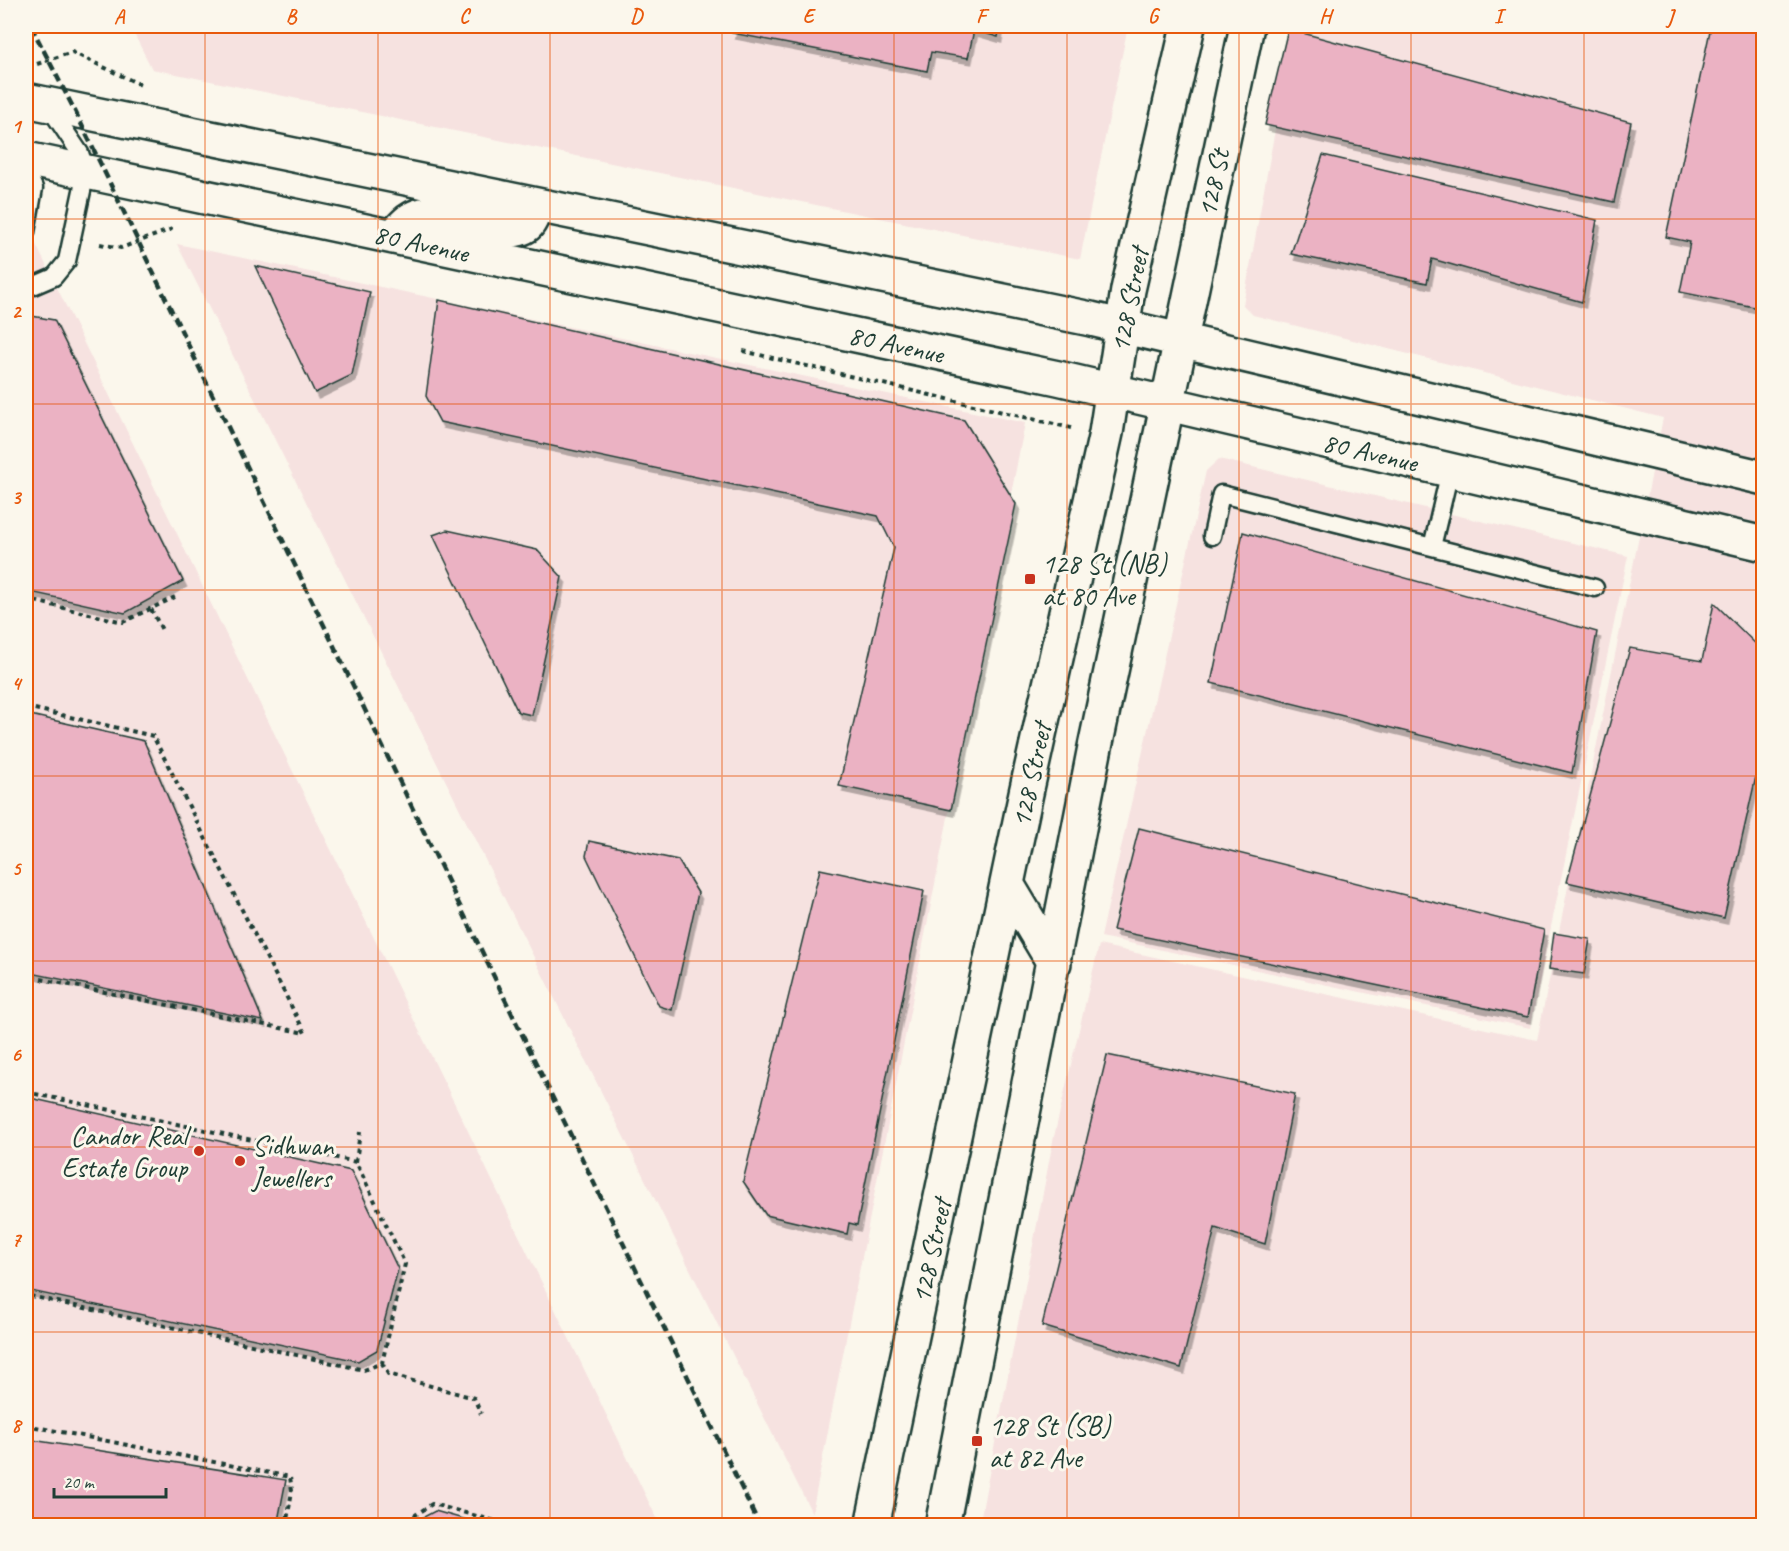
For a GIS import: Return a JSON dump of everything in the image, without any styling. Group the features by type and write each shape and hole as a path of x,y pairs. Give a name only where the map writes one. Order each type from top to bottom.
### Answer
{"main road":[{"name":"128 Street","path":"872,1526 1113,392 1121,326 1188,26"},
{"name":"128 St","path":"1179,340 1247,26"},
{"name":"80 Avenue","path":"37,103 1121,326 1764,478"},
{"name":"80 Avenue","path":"26,159 1113,392 1764,543"},
{"path":"393,237 411,218 424,214 506,229 521,228 531,219 536,207"},
{"name":"128 Street","path":"942,1526 1094,752 1179,340"},
{"path":"1008,886 1054,963"}],"lane":[{"path":"26,284 33,286 54,277 67,261 86,172 80,153 37,103"},
{"path":"26,170 34,188 26,232"},
{"path":"1432,547 1450,471"},
{"path":"1212,536 1221,494 1595,588"}],"path":[{"path":"92,242 121,248 156,234"},
{"path":"739,350 1064,427"},
{"path":"26,599 123,622 175,597"},
{"path":"151,609 162,630"},
{"path":"26,707 153,736 306,1033 26,976"},
{"path":"26,1092 356,1162"},
{"path":"360,1132 356,1162 405,1264 382,1363 388,1374 474,1398 482,1414"},
{"path":"26,1296 364,1370 382,1363"},
{"path":"26,1425 290,1477 292,1491 286,1526"},
{"path":"399,1526 432,1504 514,1526"}],"shaded area":[{"path":"130,26 1128,26 1080,259 152,69"},
{"path":"1294,26 1763,26 1763,1525 979,1526 1053,1141 1099,945 1537,1040 1663,418 1253,315 1243,305"},
{"path":"26,224 660,1525 26,1525"},
{"path":"177,244 1025,423 812,1513"},
{"path":"1219,459 1628,556 1530,1028 1101,937 1206,471"}],"building":[{"path":"734,26 1000,26 998,37 974,30 968,58 931,52 927,71 732,33"},
{"path":"1711,26 1764,26 1764,309 1680,292 1690,242 1666,237"},
{"path":"1288,29 1631,122 1614,202 1265,125"},
{"path":"1323,155 1597,220 1582,302 1432,259 1427,283 1291,254"},
{"path":"255,266 370,292 352,375 315,393"},
{"path":"439,300 964,420 1016,504 951,810 839,786 894,548 878,516 440,422 426,396"},
{"path":"26,315 54,320 183,581 125,613 26,591"},
{"path":"447,530 537,550 562,577 532,715 518,712 433,535"},
{"path":"1243,532 1597,632 1572,773 1211,683"},
{"path":"1714,603 1764,652 1764,741 1724,918 1567,882 1630,648 1702,661"},
{"path":"26,714 144,741 263,1021 26,972"},
{"path":"1139,828 1544,930 1528,1017 1113,930"},
{"path":"589,841 678,860 698,893 672,1010 659,1006 586,856"},
{"path":"820,869 924,891 857,1225 849,1223 847,1234 766,1215 743,1181"},
{"path":"1554,933 1590,939 1584,974 1549,969"},
{"path":"1107,1055 1295,1094 1265,1244 1215,1228 1181,1368 1042,1326"},
{"path":"26,1097 351,1171 398,1269 377,1350 358,1361 26,1290"},
{"path":"26,1439 286,1480 277,1526 26,1526"},
{"path":"435,1511 488,1526 407,1526"}],"railway":[{"path":"31,26 75,111 760,1526"}],"place":[{"name":"128 St (NB) at 80 Ave","path":"1030,579"},
{"name":"Candor Real Estate Group","path":"199,1151"},
{"name":"Sidhwan Jewellers","path":"240,1161"},
{"name":"128 St (SB) at 82 Ave","path":"977,1441"}]}
